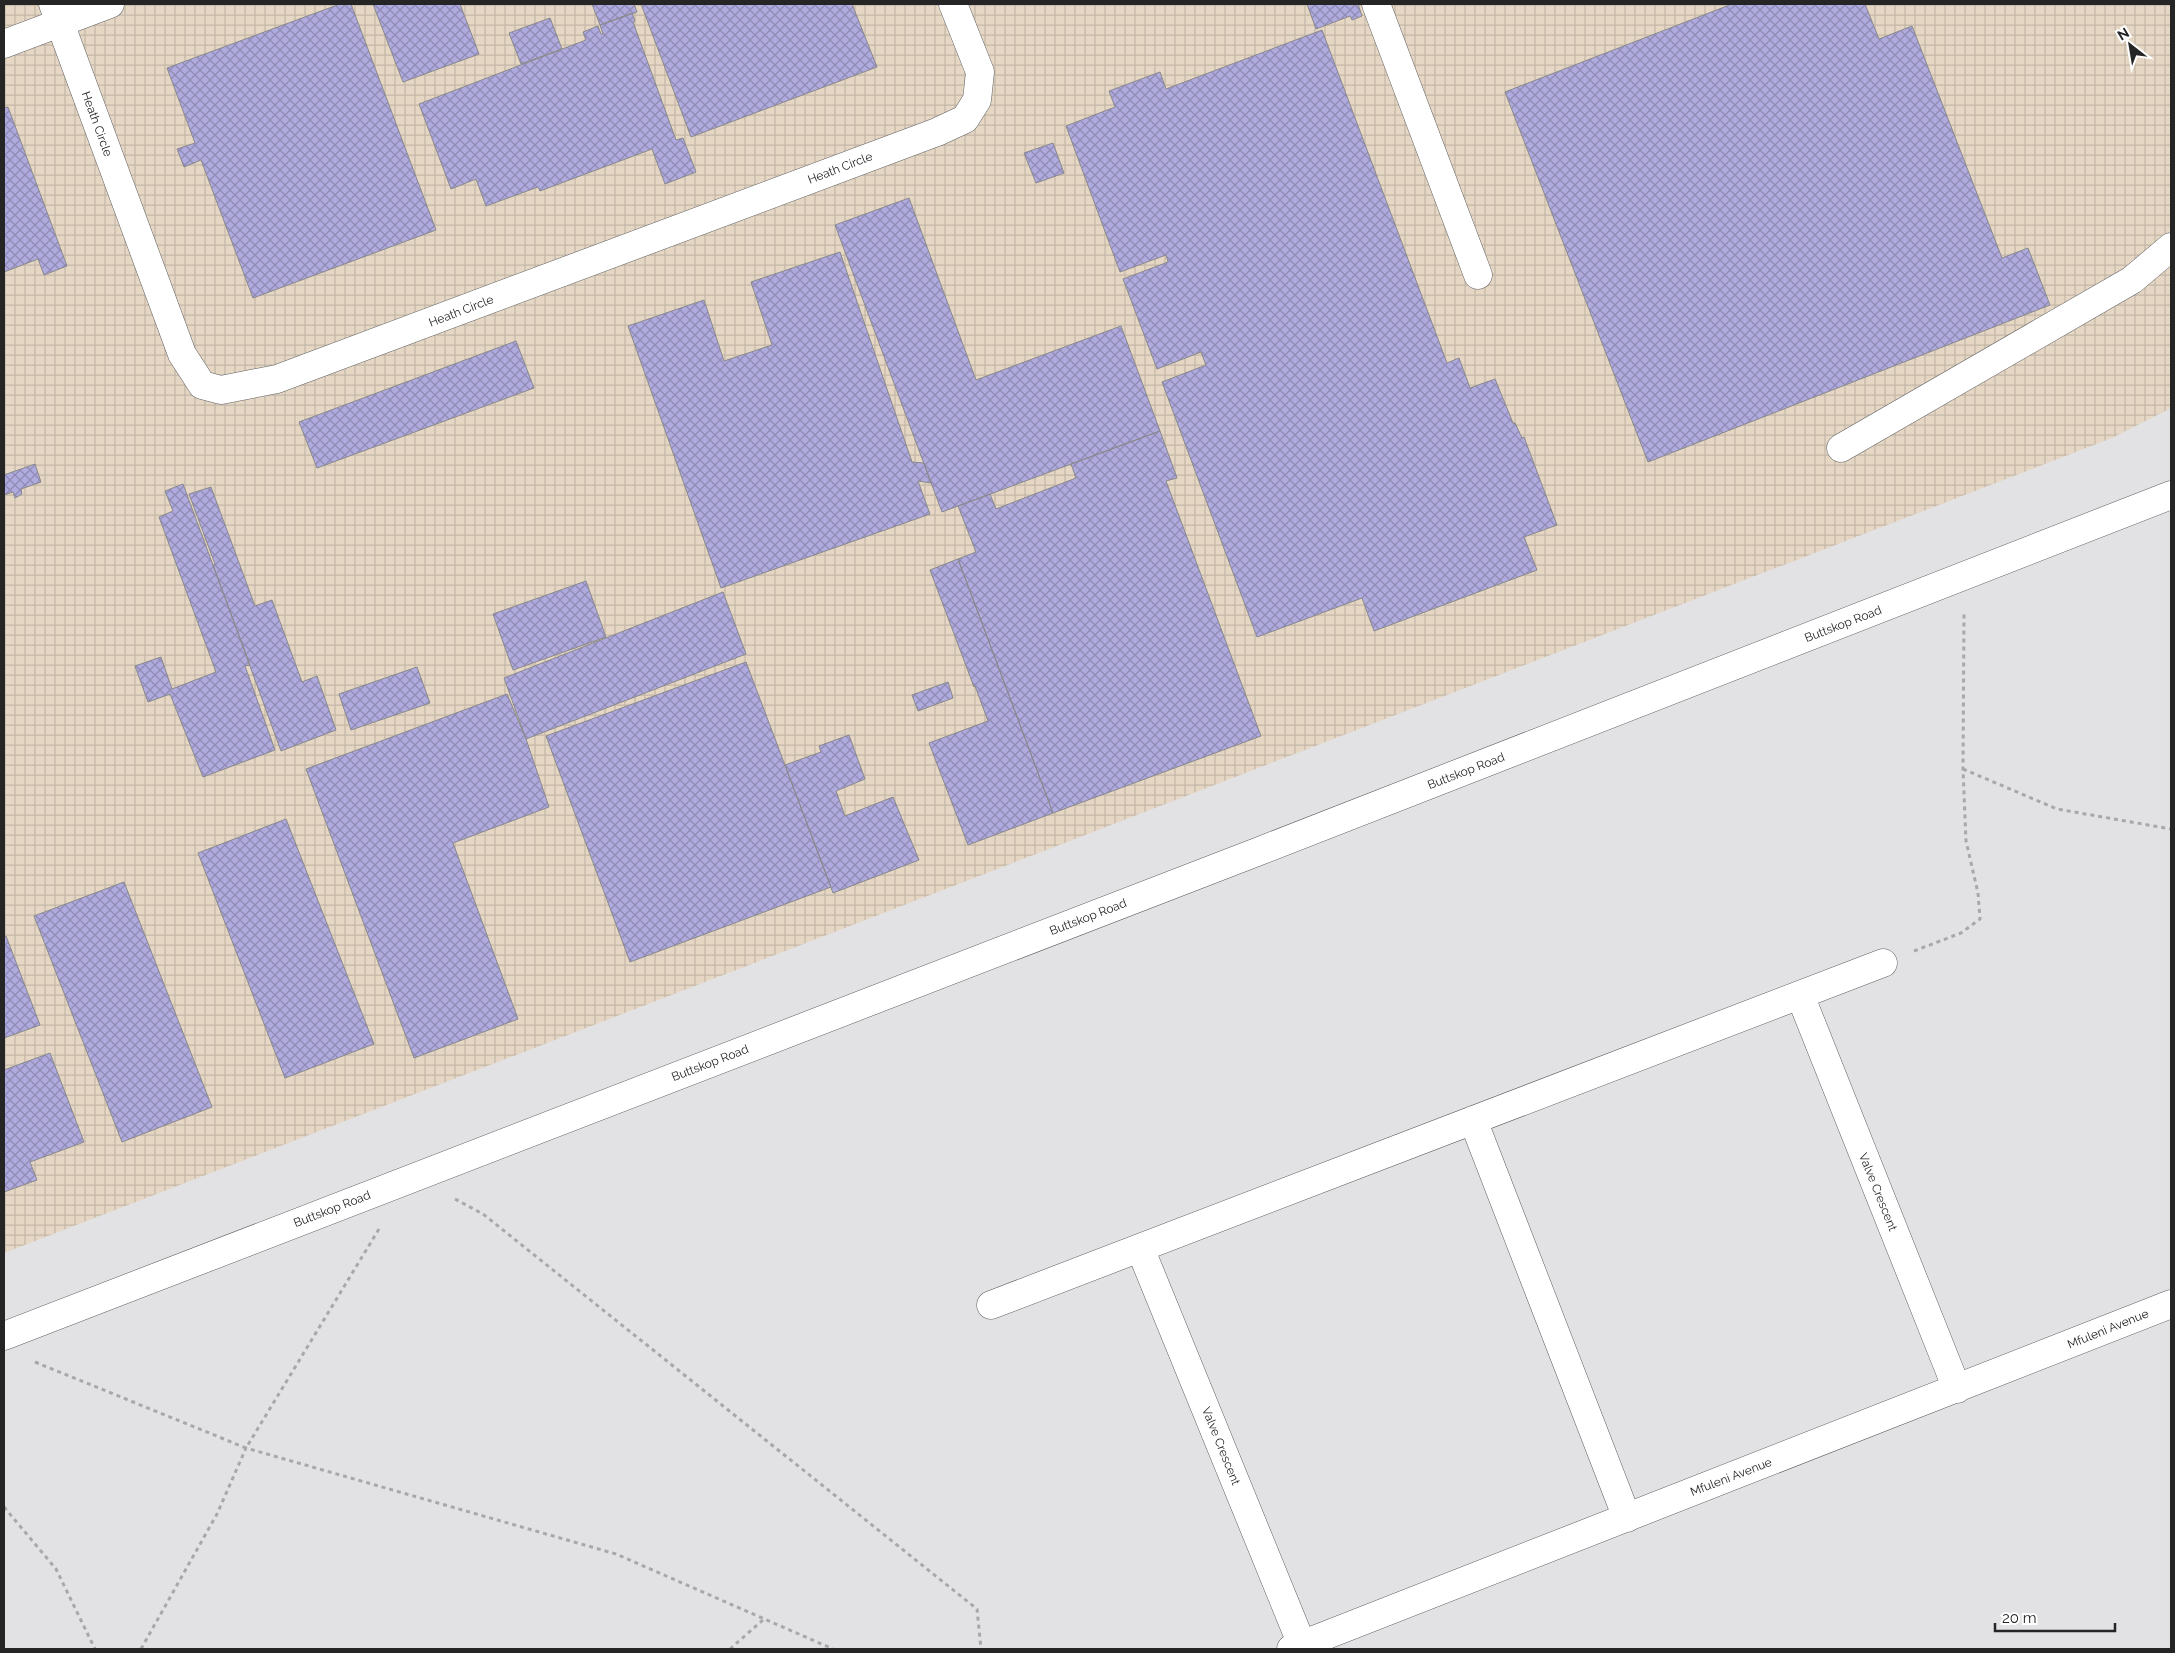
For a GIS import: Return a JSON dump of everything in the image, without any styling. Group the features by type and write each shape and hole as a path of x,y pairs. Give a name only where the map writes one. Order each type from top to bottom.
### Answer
{"street":[{"path":"4,44 57,13 110,4"},
{"name":"Heath Circle","path":"57,13 182,354 202,385 222,390 277,380 938,132 965,119 977,100 980,72 954,4"},
{"path":"1376,4 1478,276"},
{"path":"1841,448 2132,280 2171,246"},
{"name":"Buttskop Road","path":"4,1336 1267,848 2171,495"},
{"path":"990,1305 1884,963"},
{"name":"Valve Crescent","path":"1800,995 1957,1389"},
{"path":"1474,1120 1627,1518"},
{"name":"Valve Crescent","path":"1140,1248 1296,1647"},
{"name":"Mfuleni Avenue","path":"1296,1647 2171,1304"}],"path":[{"path":"1884,963 1961,933 1980,919 1978,893 1966,841 1963,770 1964,607"},
{"path":"1963,770 2058,809 2171,829"},
{"path":"447,1195 483,1214 977,1609 981,1649"},
{"path":"141,1649 217,1514 246,1448 380,1228"},
{"path":"31,1361 246,1448 616,1554 833,1649"},
{"path":"4,1507 56,1569 95,1649"},
{"path":"730,1649 764,1619"}],"shaded area":[{"path":"4,4 2171,4 2171,408 2112,438 4,1253"}],"building":[{"path":"340,4 351,4 436,230 253,298 201,160 184,167 177,149 195,143 167,68"},
{"path":"373,4 460,4 479,54 403,82"},
{"path":"592,4 634,4 637,12 600,25"},
{"path":"641,4 852,4 877,67 691,137"},
{"path":"1307,4 1358,4 1362,16 1352,20 1350,16 1316,29"},
{"path":"1732,4 1865,4 1879,39 1912,26 2002,258 2028,248 2050,305 1648,462 1505,92"},
{"path":"632,13 635,21 633,22 676,140 683,138 696,172 665,184 652,149 540,191 538,187 486,206 476,179 451,189 419,104 586,40 583,32 598,26 601,34 603,34 600,25"},
{"path":"550,18 562,49 521,64 509,33"},
{"path":"1322,30 1447,363 1459,358 1470,388 1495,379 1513,423 1515,423 1522,438 1524,437 1557,525 1524,537 1537,570 1374,631 1362,598 1257,637 1162,382 1206,365 1201,352 1157,369 1123,279 1168,262 1166,255 1120,272 1066,126 1115,107 1109,91 1160,72 1166,89"},
{"path":"8,107 67,266 44,275 38,259 4,272 4,108"},
{"path":"1053,143 1064,173 1036,183 1024,153"},
{"path":"909,198 976,380 1121,326 1160,431 942,512 835,225"},
{"path":"840,252 912,462 924,463 931,483 918,481 930,514 721,588 628,326 704,300 724,361 772,345 751,282"},
{"path":"516,341 534,388 317,468 299,422"},
{"path":"1160,431 1177,478 1166,481 1261,736 1053,813 958,559 976,552 958,506 990,494 996,509 1076,478 1071,464"},
{"path":"35,464 41,482 21,489 22,494 15,498 13,492 4,495 4,475"},
{"path":"183,484 250,665 245,666 275,750 203,777 170,694 148,702 135,666 161,657 172,689 216,672 159,517 173,511 165,491"},
{"path":"211,487 255,606 272,600 302,682 317,676 336,730 281,751 189,494"},
{"path":"958,559 1053,813 968,845 929,743 988,721 930,570"},
{"path":"586,581 606,637 513,670 493,614"},
{"path":"723,592 746,654 526,739 504,678"},
{"path":"746,662 831,887 630,962 546,736"},
{"path":"417,667 430,703 351,730 339,694"},
{"path":"948,682 953,698 918,711 912,695"},
{"path":"507,694 526,739 549,807 453,843 518,1019 414,1058 306,769"},
{"path":"849,735 865,779 836,791 845,816 893,797 919,860 833,893 785,765 821,752 819,746"},
{"path":"286,819 374,1044 285,1078 198,853"},
{"path":"124,882 212,1107 122,1142 34,916"},
{"path":"6,936 40,1025 4,1038 4,937"},
{"path":"50,1053 84,1142 30,1162 37,1180 4,1192 4,1070"}]}
